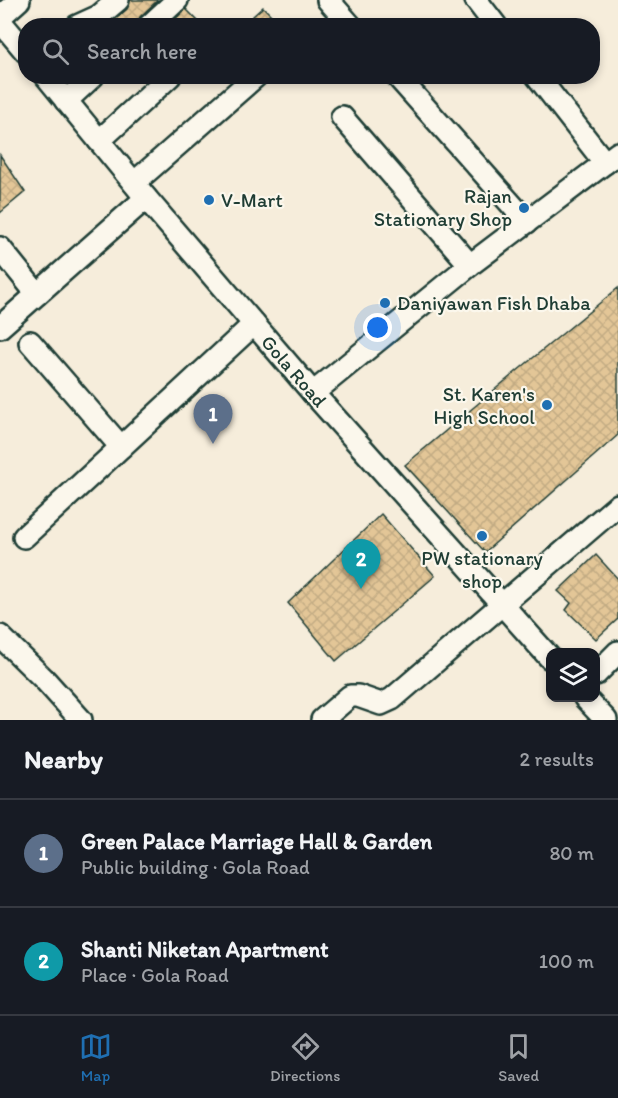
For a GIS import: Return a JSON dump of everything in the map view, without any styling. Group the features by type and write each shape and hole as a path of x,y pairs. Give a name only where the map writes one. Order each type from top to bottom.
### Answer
{"street":[{"path":"0,17 19,0"},
{"path":"95,18 118,0"},
{"path":"158,18 177,0"},
{"path":"328,0 344,18"},
{"path":"476,0 490,18"},
{"path":"0,21 18,42"},
{"name":"Gola Road","path":"52,84 313,393 546,653"},
{"path":"66,101 84,84"},
{"path":"99,141 161,84"},
{"path":"0,327 37,294 248,84"},
{"path":"404,84 527,222"},
{"path":"313,393 470,266 612,158 544,84"},
{"path":"342,117 470,266"},
{"path":"0,248 37,294"},
{"path":"24,537 254,324"},
{"path":"30,342 121,447"},
{"path":"322,720 350,696 358,696 381,704 388,702 618,505"},
{"path":"0,636 45,680 81,720"},
{"path":"600,670 618,652"},
{"path":"589,702 606,720"}],"building":[{"path":"130,0 158,0 140,18 117,18 127,9"},
{"path":"263,7 274,18 251,18"},
{"path":"186,9 195,18 176,18"},
{"path":"0,155 25,192 0,213"},
{"name":"St. Karen's High School","path":"618,288 618,435 485,552 405,465"},
{"path":"381,514 435,576 336,661 288,603"},
{"path":"596,555 618,579 618,619 596,639 566,610 571,603 558,591"}],"place":[{"name":"V-Mart","path":"209,200"},
{"name":"Rajan Stationary Shop","path":"524,208"},
{"name":"Daniyawan Fish Dhaba","path":"385,303"},
{"name":"St. Karen's High School","path":"547,405"},
{"name":"Green Palace Marriage Hall & Garden","path":"213,444"},
{"name":"PW stationary shop","path":"482,536"},
{"name":"Shanti Niketan Apartment","path":"361,589"}]}
